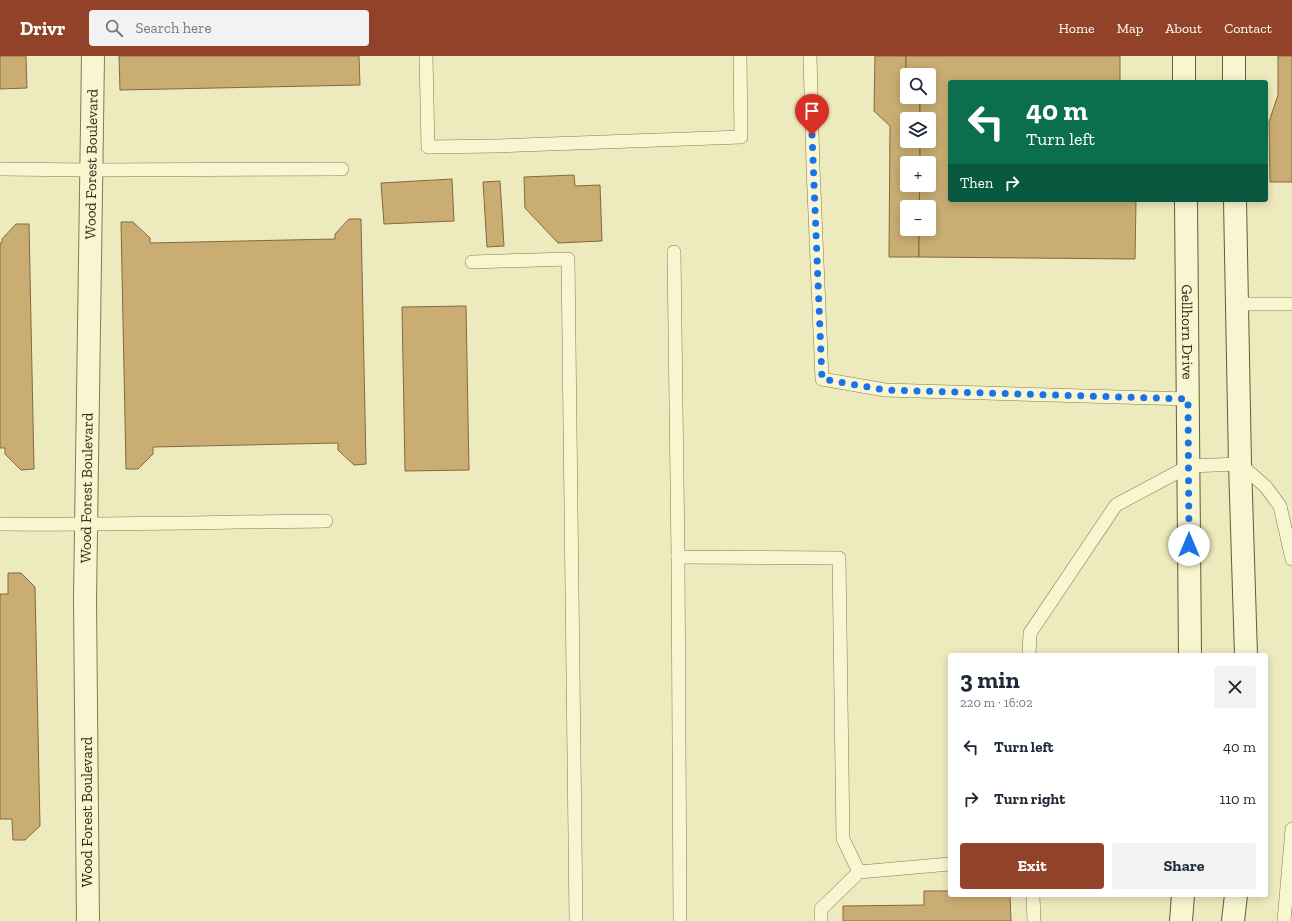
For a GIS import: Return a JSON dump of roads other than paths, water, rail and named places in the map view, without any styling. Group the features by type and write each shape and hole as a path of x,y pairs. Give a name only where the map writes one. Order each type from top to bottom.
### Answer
{"main road":[{"name":"Wood Forest Boulevard","path":"88,921 85,607 93,56"},
{"path":"1184,56 1184,80"},
{"path":"1234,56 1234,80"},
{"name":"Gellhorn Drive","path":"1186,202 1190,653"},
{"path":"1235,202 1236,304 1246,653"},
{"path":"1181,921 1183,897"},
{"path":"1233,921 1236,897"}],"lane":[{"path":"426,56 428,146 496,146 741,137 740,56"},
{"path":"810,56 822,379 885,390 1188,399"},
{"path":"0,169 342,169"},
{"path":"674,252 678,557 680,921"},
{"path":"472,262 568,259 576,921"},
{"path":"1236,304 1292,304"},
{"path":"1029,653 1030,634 1116,505 1189,466 1240,464 1266,487 1280,506 1292,559"},
{"path":"0,524 86,525 130,523 326,521"},
{"path":"678,557 839,558 843,839 859,872"},
{"path":"1284,921 1292,829"},
{"path":"821,921 821,909 859,872 948,864"},
{"path":"1033,897 1034,921"}]}
